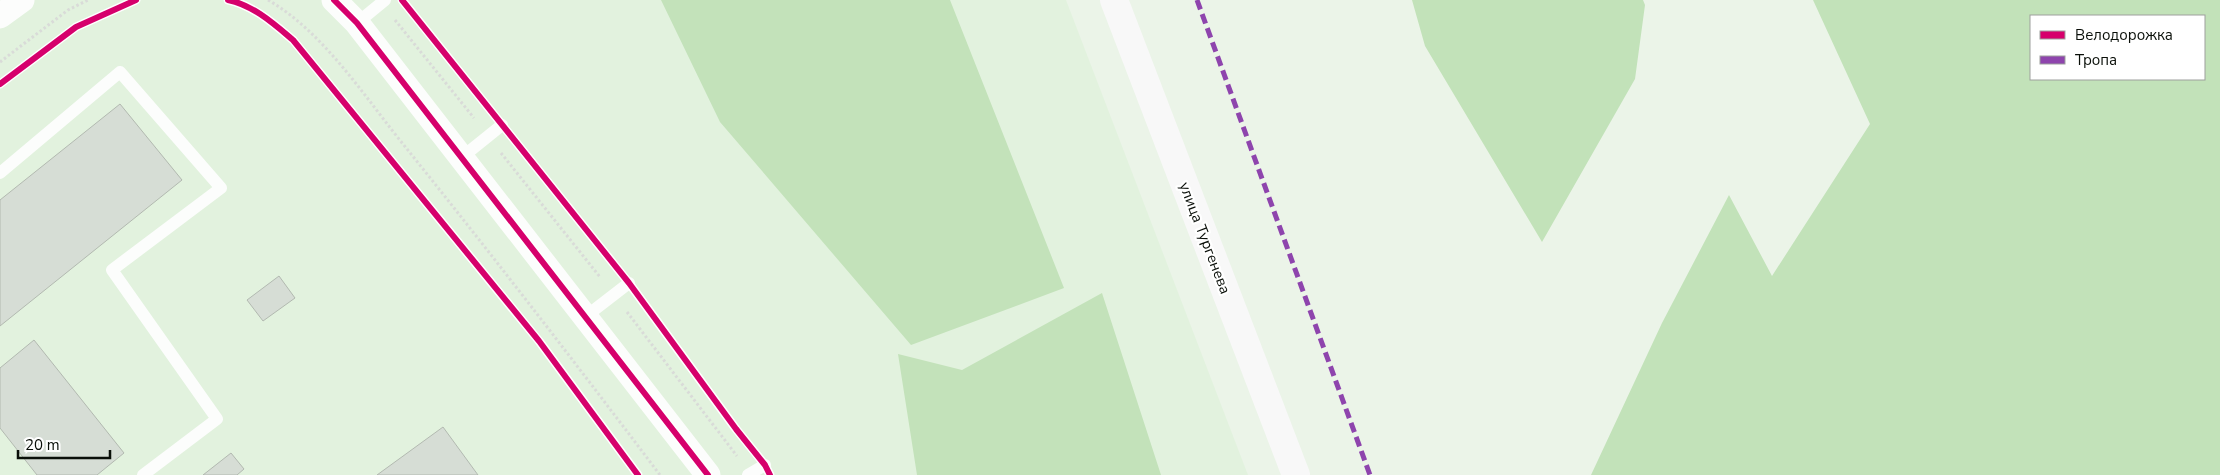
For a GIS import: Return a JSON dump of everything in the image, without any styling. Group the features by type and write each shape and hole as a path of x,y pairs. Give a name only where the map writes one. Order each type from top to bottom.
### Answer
{"street":[{"path":"0,16 22,0"},
{"path":"334,0 357,23 708,475"},
{"name":"улица Тургенева","path":"1114,0 1296,475"}],"lane":[{"path":"357,23 383,2"},
{"path":"0,172 120,72 221,188 112,270 217,419 143,475"},
{"path":"462,158 502,125"},
{"path":"585,317 629,283"},
{"path":"749,475 765,465"}],"path":[{"path":"0,62 68,10 88,0"},
{"path":"268,0 278,6 328,52 553,333 660,475"},
{"path":"383,2 723,436 749,475"}],"shaded area":[{"path":"0,0 1066,0 1248,475 0,475"}],"green space":[{"path":"661,0 950,0 1064,288 911,345 720,122"},
{"path":"1412,0 1643,0 1645,5 1635,79 1542,242 1425,46"},
{"path":"1813,0 2220,0 2220,475 1591,475 1662,323 1729,195 1772,276 1870,124"},
{"path":"1102,293 1161,475 917,475 898,354 962,370"}],"building":[{"path":"120,104 182,180 0,326 0,200"},
{"path":"279,276 295,298 263,321 247,300"},
{"path":"34,340 124,453 97,475 37,475 0,428 0,368"},
{"path":"443,427 478,475 377,475"},
{"path":"231,453 244,469 237,475 203,475"}],"marked path":[{"path":"1197,0 1370,475"}],"cycle path":[{"path":"0,84 76,27 136,0"},
{"path":"228,0 237,2 255,11 293,40 539,341 638,475"},
{"path":"334,0 357,23 708,475"},
{"path":"402,0 629,283 736,429 765,465 770,475"}]}
